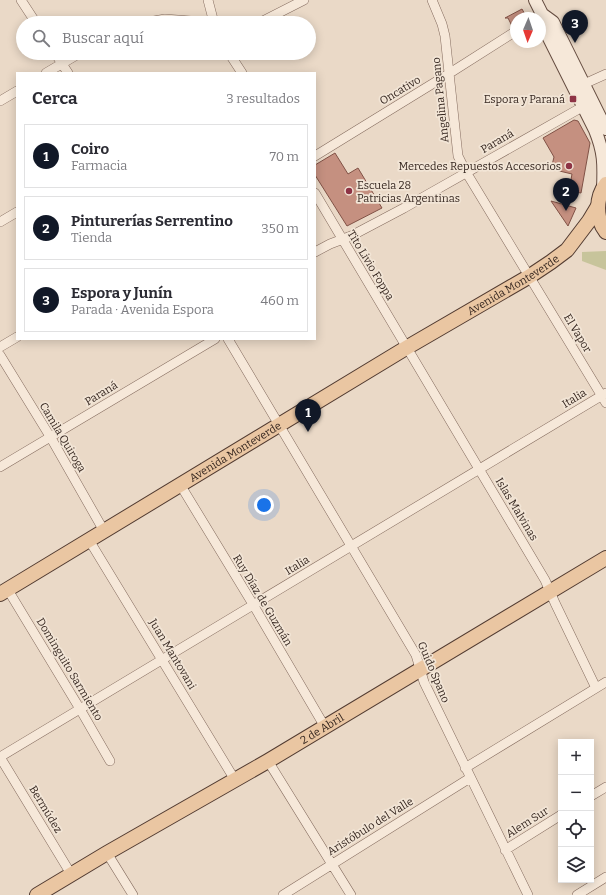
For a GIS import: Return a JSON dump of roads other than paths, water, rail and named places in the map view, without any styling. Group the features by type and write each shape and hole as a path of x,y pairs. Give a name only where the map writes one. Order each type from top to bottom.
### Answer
{"main road":[{"path":"534,0 538,12"},
{"path":"546,19 553,22 606,129"},
{"path":"546,32 584,106 595,130 604,156 605,186 599,196 598,206 599,218 606,232"},
{"name":"Avenida Monteverde","path":"4,592 181,486 406,348 530,276 567,250 589,221 598,206"},
{"name":"2 de Abril","path":"36,895 268,761 606,558"}],"street":[{"path":"21,0 31,16"},
{"path":"208,0 213,16"},
{"path":"273,16 304,0"},
{"name":"Angelina Pagano","path":"432,0 444,30 450,73 458,156 466,172 530,276"},
{"name":"Oncativo","path":"316,155 510,35"},
{"path":"59,60 67,72"},
{"path":"48,72 69,60"},
{"path":"234,60 241,72"},
{"path":"584,84 606,74"},
{"path":"0,101 16,92"},
{"name":"Paraná","path":"316,251 351,236 404,208 584,106"},
{"name":"Tito Livio Foppa","path":"316,196 406,348"},
{"path":"0,222 16,213"},
{"name":"El Vapor","path":"530,276 605,397"},
{"path":"0,347 16,338"},
{"name":"Paraná","path":"0,467 213,340"},
{"name":"Guido Spano","path":"229,340 416,655 424,682 525,894"},
{"name":"Islas Malvinas","path":"406,348 545,580 596,688"},
{"name":"Camila Quiroga","path":"0,356 51,438 104,531"},
{"name":"Italia","path":"0,757 352,546 605,397"},
{"name":"Ruy Díaz de Guzmán","path":"181,486 325,727"},
{"name":"Juan Mantovani","path":"89,540 235,780"},
{"name":"Dominguito Sarmiento","path":"4,592 80,709 110,761"},
{"path":"465,768 606,682"},
{"name":"Bermúdez","path":"0,757 71,874"},
{"path":"268,761 351,895"},
{"name":"Aristóbulo del Valle","path":"283,895 470,778"},
{"path":"594,794 606,787"},
{"name":"Alem Sur","path":"505,850 558,817"},
{"path":"107,853 133,895"},
{"path":"577,895 606,877"}],"place":[{"name":"Espora y Junín","path":"575,43"},
{"name":"Espora y Paraná","path":"573,99"},
{"name":"Mercedes Repuestos Accesorios","path":"569,166"},
{"name":"Escuela 28 Patricias Argentinas","path":"349,191"},
{"name":"Pinturerías Serrentino","path":"566,211"},
{"name":"Coiro","path":"308,432"}]}
